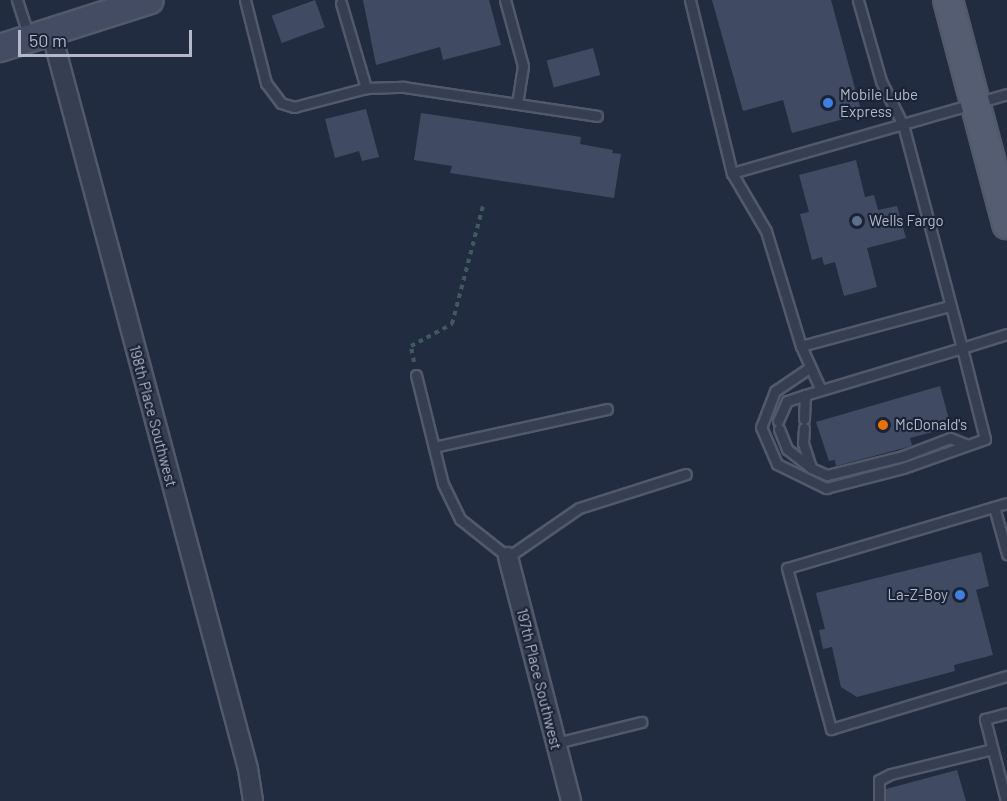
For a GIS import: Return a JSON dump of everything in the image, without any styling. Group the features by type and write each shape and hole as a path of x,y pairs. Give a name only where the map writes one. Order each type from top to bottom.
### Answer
{"main road":[{"path":"948,0 1007,224"}],"street":[{"path":"0,48 150,0"},
{"name":"198th Place Southwest","path":"40,35 244,757 253,801"},
{"name":"197th Place Southwest","path":"508,557 571,801"}],"lane":[{"path":"17,0 40,35"},
{"path":"245,0 266,83 281,103 294,107 366,88 404,87 597,116"},
{"path":"505,0 523,66 517,104"},
{"path":"690,0 732,173 766,231 801,346 820,388"},
{"path":"809,368 775,391 761,427 777,464 826,488 903,468 985,439 903,125 881,81 858,0"},
{"path":"341,3 366,88"},
{"path":"732,173 1007,94"},
{"path":"801,346 949,306"},
{"path":"967,445 950,438 903,456 827,475 811,468 787,449 779,425 787,401 820,388 1007,334"},
{"path":"416,375 443,484 460,519 508,557 579,508 686,474"},
{"path":"805,395 802,443 811,468"},
{"path":"434,447 607,409"},
{"path":"1007,503 787,568 831,729 1007,676"},
{"path":"994,507 1007,554"},
{"path":"1006,801 986,719 1007,713"},
{"path":"556,743 641,722"},
{"path":"879,801 879,780 891,774 992,749"}],"path":[{"path":"416,375 411,346 452,324 483,206"}],"building":[{"path":"315,0 325,27 282,43 272,16"},
{"path":"363,0 489,0 501,45 443,60 440,47 376,65"},
{"path":"712,0 831,0 862,114 792,133 783,100 743,111"},
{"path":"593,48 600,75 554,87 547,60"},
{"path":"366,109 379,157 362,161 359,151 335,158 325,119"},
{"path":"421,113 581,137 580,144 613,150 612,153 621,154 614,198 450,173 452,166 414,160"},
{"path":"856,160 865,197 874,195 878,210 897,206 906,238 867,248 877,287 844,296 835,262 824,265 822,257 812,260 800,214 809,212 799,175"},
{"name":"McDonald's","path":"940,386 951,427 910,438 912,445 908,447 836,466 835,460 829,461 816,422"},
{"path":"981,552 989,586 976,590 993,655 954,665 955,671 857,697 841,687 832,647 823,649 819,630 825,629 816,593"},
{"path":"957,770 966,801 886,801 886,789"}],"place":[{"name":"Mobile Lube Express","path":"828,103"},
{"name":"Wells Fargo","path":"857,221"},
{"name":"McDonald's","path":"883,425"},
{"name":"La-Z-Boy","path":"960,595"}]}
